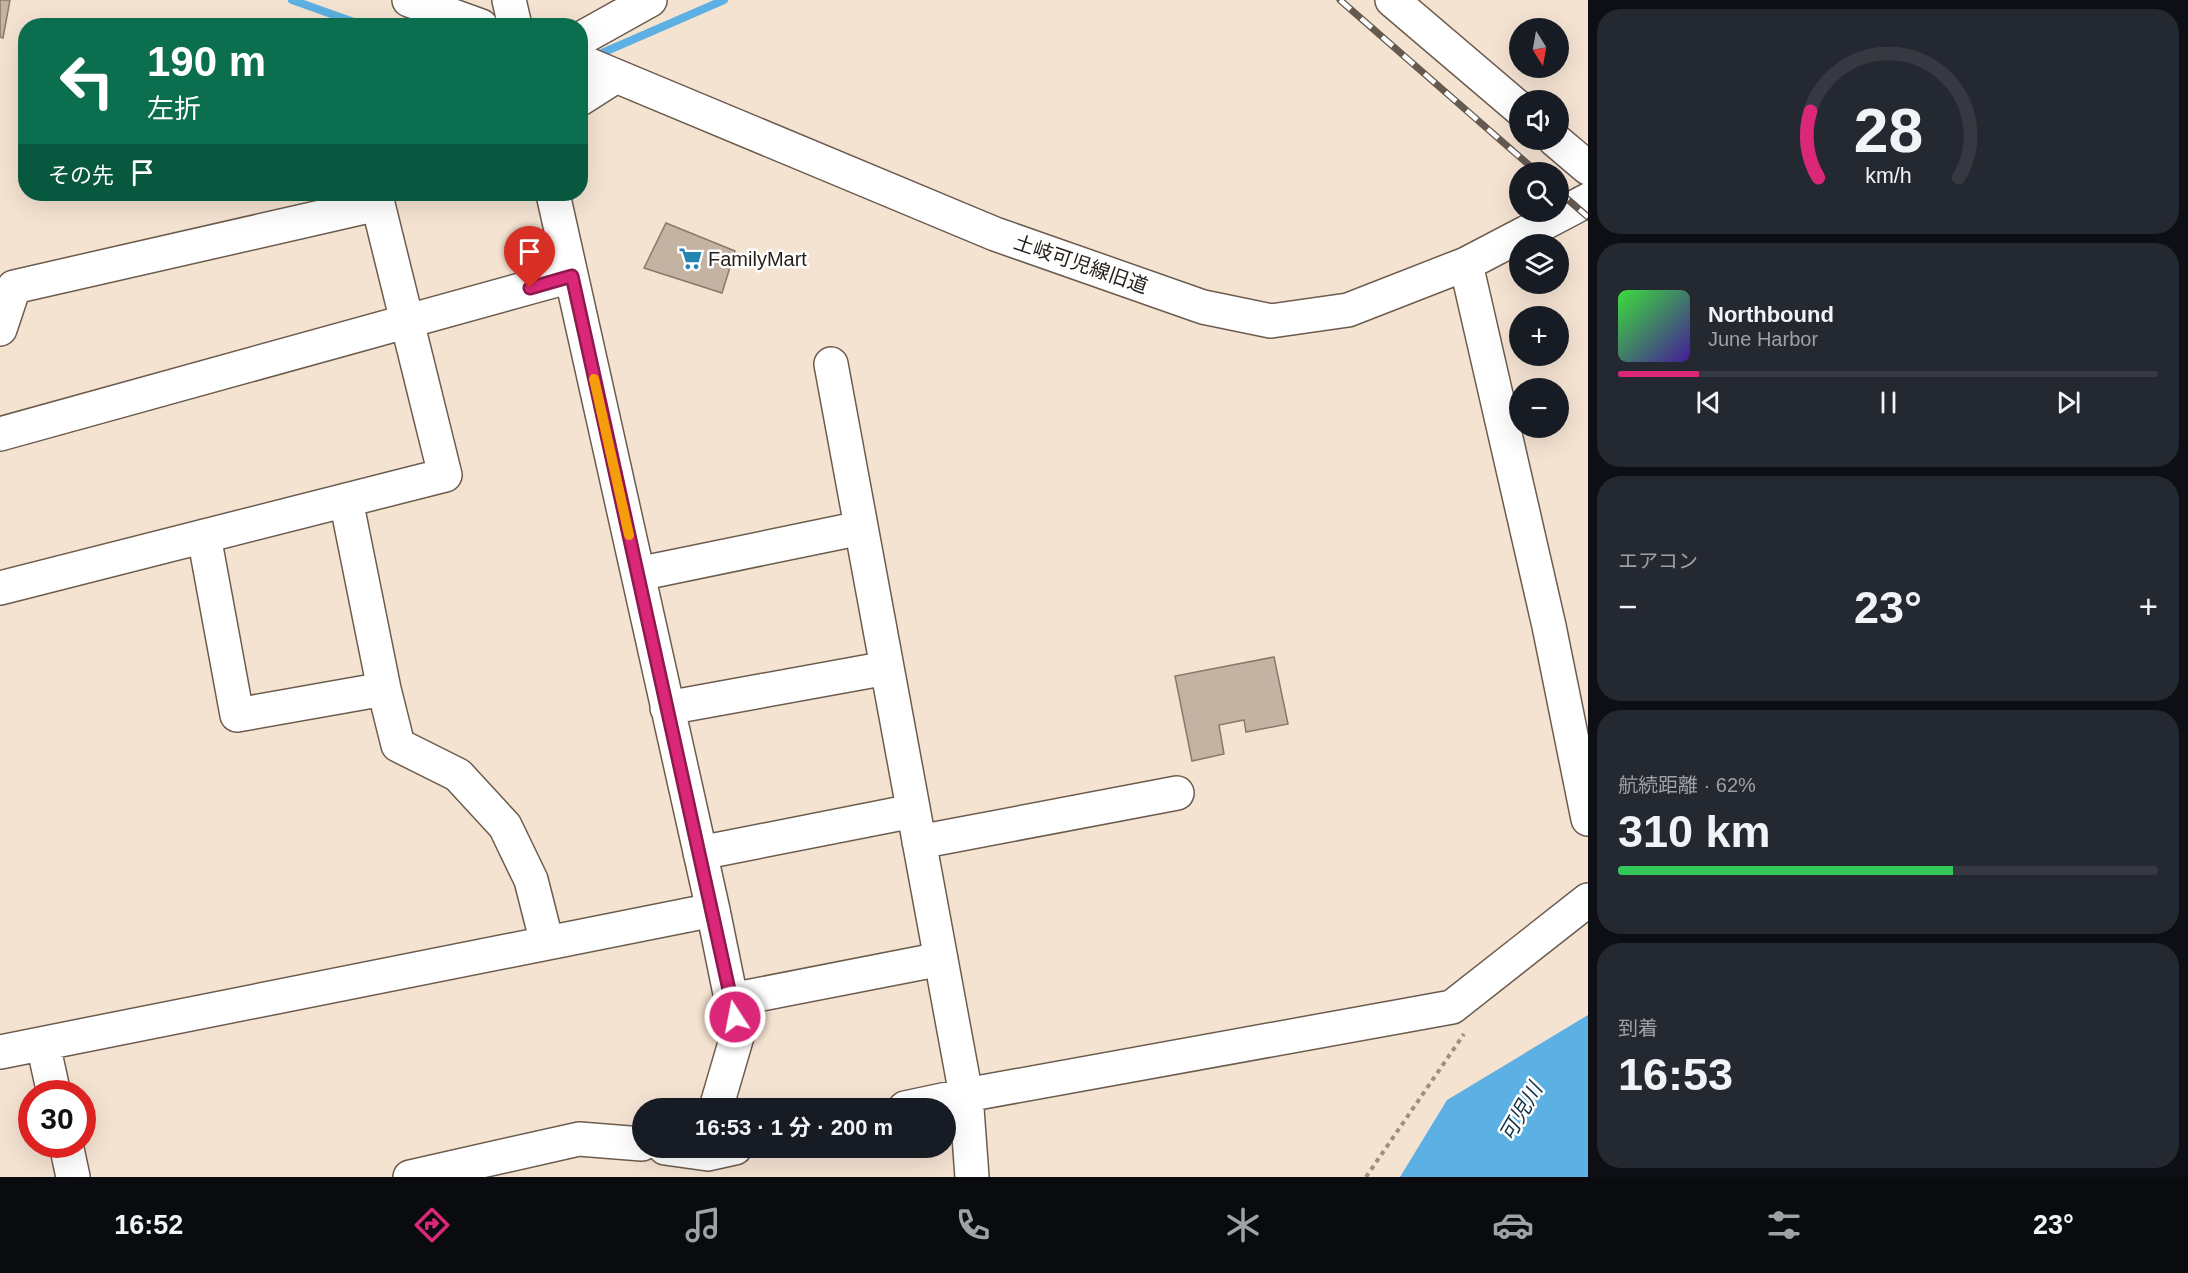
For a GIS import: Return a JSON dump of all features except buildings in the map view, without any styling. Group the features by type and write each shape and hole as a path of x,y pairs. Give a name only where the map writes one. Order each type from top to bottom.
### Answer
{"street":[{"path":"409,0 458,18"},
{"path":"510,0 513,18"},
{"path":"588,35 650,0"},
{"path":"1392,0 1509,101"},
{"path":"588,87 600,69"},
{"name":"土岐可児線旧道","path":"600,69 995,234 1203,307 1271,321 1348,310 1466,264 1588,200"},
{"path":"1567,150 1588,168"},
{"path":"555,201 738,1033 719,1098"},
{"path":"0,329 14,287 378,204 445,475 0,588"},
{"path":"1466,264 1550,626 1588,819"},
{"path":"0,434 572,276"},
{"path":"831,364 966,1095 972,1177"},
{"path":"345,500 384,689 398,745 458,775 505,826 531,880 547,943"},
{"path":"638,574 861,528"},
{"path":"204,536 237,715 384,689"},
{"path":"667,708 887,668"},
{"path":"700,853 1177,793"},
{"path":"952,1098 1452,1007 1588,900"},
{"path":"0,1052 712,910"},
{"path":"731,1000 941,959"},
{"path":"43,1044 51,1080"},
{"path":"410,1177 579,1139 632,1143"},
{"path":"69,1158 73,1177"}],"path":[{"path":"1366,1177 1465,1034"}],"water":[{"name":"可児川","path":"1588,1015 1588,1177 1400,1177 1447,1100"}],"waterway":[{"path":"292,0 343,18"},
{"path":"595,56 724,0"}],"railway":[{"path":"1340,0 1526,162"},
{"path":"1569,201 1588,217"}],"slow traffic":[{"path":"594,379 629,535"}],"place":[{"name":"FamilyMart","path":"690,259"}],"route":[{"path":"530,288 572,276 735,1017"}]}
